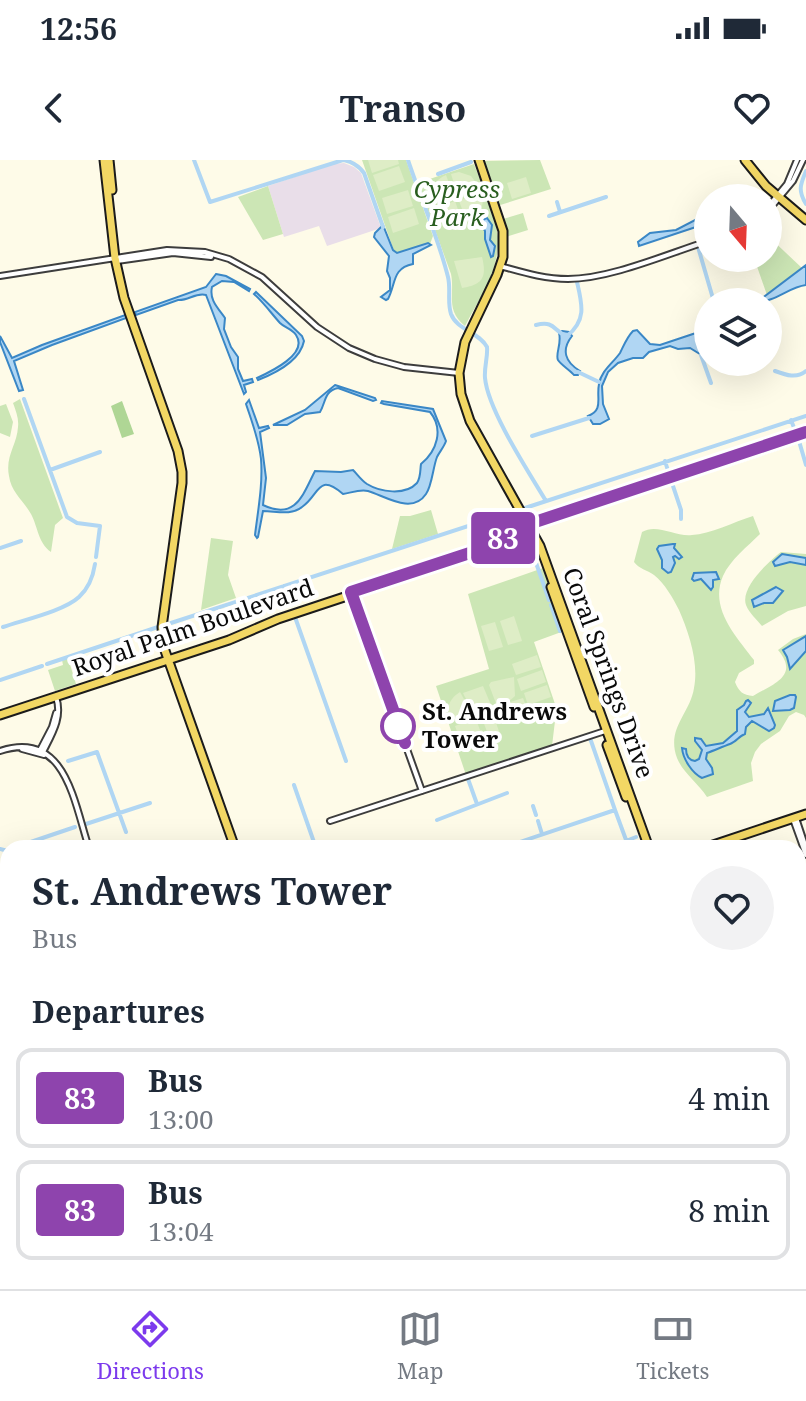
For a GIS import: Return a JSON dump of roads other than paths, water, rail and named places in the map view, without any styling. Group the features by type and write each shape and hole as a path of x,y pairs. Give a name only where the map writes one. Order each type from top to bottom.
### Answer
{"main road":[{"path":"107,160 121,286 185,463 168,602 169,658 234,840"},
{"name":"Coral Springs Drive","path":"477,160 499,232 499,265 459,349 457,373 461,394 470,421 528,525 644,840"},
{"path":"747,160 769,184"},
{"path":"782,198 806,218"},
{"path":"117,259 126,298 178,451 185,489 168,602"},
{"name":"Royal Palm Boulevard","path":"0,714 239,637 278,619 351,593 489,549 528,525 806,434"},
{"path":"194,730 201,741 234,840"},
{"path":"739,840 806,816"},
{"path":"730,840 795,820"}],"street":[{"path":"782,193 800,160"},
{"path":"499,265 540,277 580,279 605,274 694,245"},
{"path":"0,278 117,259 173,253 205,255 228,262 261,280 315,329 348,350 404,369 457,373"},
{"path":"351,593 422,791"},
{"path":"41,752 58,720 59,707 55,697"},
{"path":"330,821 605,731"},
{"path":"0,752 27,747 41,752 55,764 63,777 85,840"},
{"path":"795,820 803,840"},
{"path":"795,820 801,840"}],"water":[{"path":"487,218 492,225 490,240 495,246 491,257 481,224"},
{"path":"694,221 694,228 639,246 638,242 650,233 676,230"},
{"path":"383,225 397,253 428,243 431,245 413,254 413,264 398,273 386,300 381,297 390,290 387,271 389,256 374,237"},
{"path":"806,265 806,285 782,294 782,288 776,288"},
{"path":"216,274 250,289 222,281 212,287 211,292 225,318 224,329 238,357 238,369 243,381 252,379 253,382 244,385 244,394 206,295 178,300 136,315 135,312 206,287"},
{"path":"256,292 304,341 298,355 279,370 258,380 293,355 299,342 296,335 280,323 254,294"},
{"path":"128,314 129,317 14,361 23,390 19,391 0,336 12,358"},
{"path":"637,330 650,344 660,345 694,334 694,350 670,346 649,352 643,358 618,363 608,372 602,386 603,404 609,419 593,424 588,416 598,407 600,379 620,353 627,338"},
{"path":"562,331 572,336 566,346 566,355 580,371 578,375 558,360 559,333"},
{"path":"335,385 376,400 333,389 320,412 305,414 287,425 273,425 305,410"},
{"path":"249,400 259,428 269,428 260,432 266,478 263,505 274,509 283,510 297,503 315,471 353,470 367,484 385,491 406,490 417,483 421,464 435,446 437,425 430,412 384,404 382,401 433,409 446,441 437,457 428,491 420,500 406,504 368,491 343,494 323,485 298,510 263,511 257,538 261,459 246,404"},
{"path":"675,544 674,548 682,557 673,557 675,563 668,573 662,568 657,549"},
{"path":"782,554 806,558 806,565 790,562 775,566 773,562"},
{"path":"716,572 719,579 713,580 711,590 701,579 692,579 694,573"},
{"path":"776,587 783,591 773,603 754,607 752,600"},
{"path":"806,636 806,651 790,669 783,650"},
{"path":"790,695 796,697 794,708 773,711 775,701"},
{"path":"748,700 751,703 745,712 749,717 764,714 768,708 774,728 769,731 752,721 746,727 745,734 734,742 707,753 706,759 713,774 702,778 698,776 684,757 682,748 695,761 702,750 695,738 701,739 706,746 723,743 737,731 737,710"}],"waterway":[{"path":"194,160 210,202 343,160"},
{"path":"344,160 364,173 383,227"},
{"path":"408,160 444,262 451,314 458,324 487,347 485,378 493,406 546,501"},
{"path":"438,174 471,162"},
{"path":"806,171 801,188 806,204"},
{"path":"549,216 606,197"},
{"path":"557,202 560,212"},
{"path":"705,272 710,288"},
{"path":"536,325 551,325 567,336 573,330 581,311 577,282"},
{"path":"782,373 795,376 806,371"},
{"path":"578,372 599,382"},
{"path":"708,376 711,383"},
{"path":"24,399 67,517 77,523 100,526 96,557"},
{"path":"525,508 806,416"},
{"path":"532,436 589,418"},
{"path":"791,420 796,433"},
{"path":"799,441 806,465"},
{"path":"50,470 100,452"},
{"path":"665,461 669,474"},
{"path":"672,483 681,519"},
{"path":"171,623 514,511"},
{"path":"512,521 513,527"},
{"path":"517,540 524,538 532,553"},
{"path":"0,548 21,541"},
{"path":"534,557 549,600"},
{"path":"3,627 72,602 88,586 95,564"},
{"path":"284,586 291,605"},
{"path":"551,605 560,631"},
{"path":"295,617 346,761"},
{"path":"47,664 158,627"},
{"path":"0,680 42,666"},
{"path":"590,738 615,810"},
{"path":"68,761 97,752 126,832"},
{"path":"468,779 477,804"},
{"path":"294,785 313,840"},
{"path":"437,820 507,793"},
{"path":"86,824 150,803"},
{"path":"533,806 536,815"},
{"path":"526,840 615,810 626,840"},
{"path":"538,821 542,834"},
{"path":"37,840 75,827"},
{"path":"628,840 636,837"}],"place":[{"name":"St. Andrews Tower","path":"398,726"}],"park label":[{"name":"Cypress Park","path":"457,204"}]}
